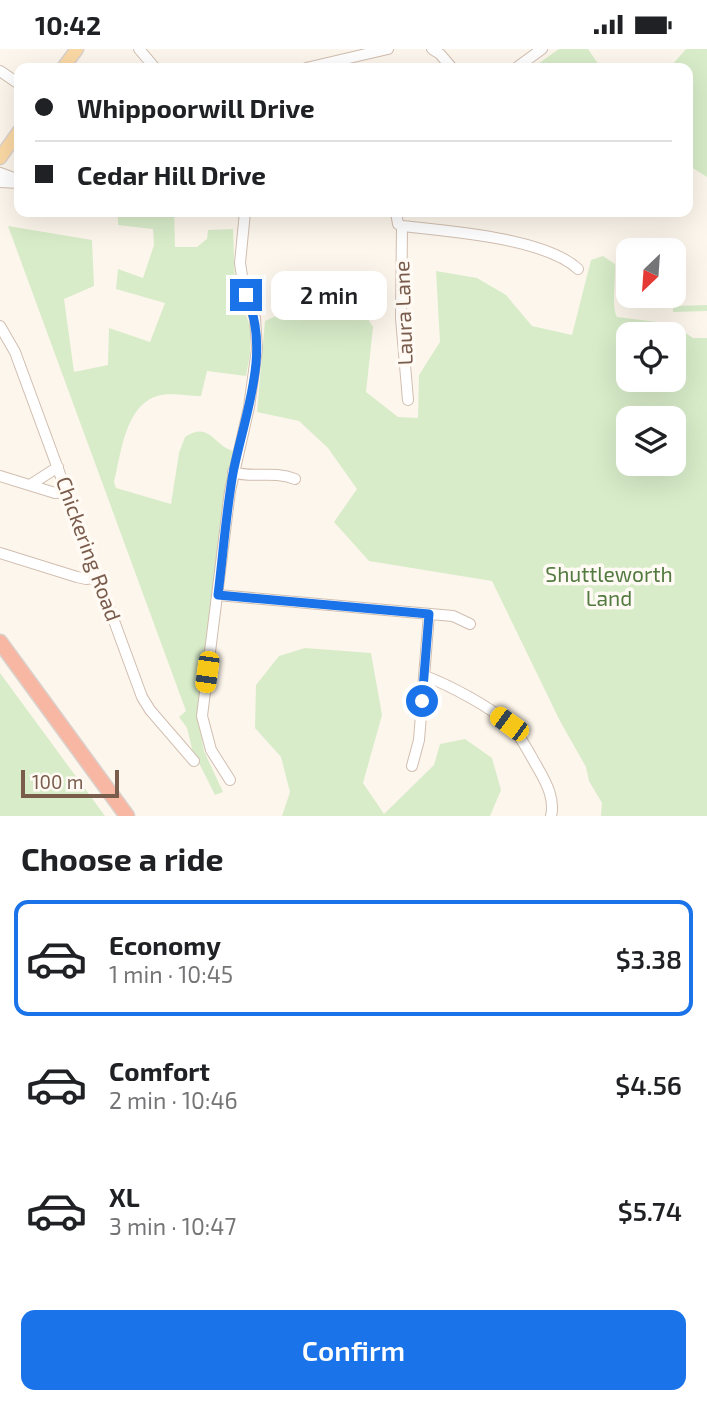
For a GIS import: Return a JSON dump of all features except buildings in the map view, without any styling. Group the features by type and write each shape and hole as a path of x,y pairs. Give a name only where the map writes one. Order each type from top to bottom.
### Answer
{"highway":[{"path":"0,642 127,816"}],"main road":[{"path":"0,158 14,138"}],"street":[{"path":"139,49 151,63"},
{"path":"328,63 388,49"},
{"path":"432,49 448,63"},
{"path":"523,63 542,49"},
{"path":"230,780 211,750 202,716 233,472 249,407 257,349 255,318 243,283 240,263 245,217"},
{"name":"Laura Lane","path":"397,217 398,224 402,226 401,318 408,400"},
{"path":"402,226 469,233 555,253 578,269"},
{"name":"Chickering Road","path":"0,326 15,352 142,697 194,761"},
{"path":"30,485 58,467"},
{"path":"233,472 275,473 295,479"},
{"path":"0,476 55,493 66,492"},
{"path":"0,553 77,577 99,577"},
{"path":"218,595 453,616 470,624"},
{"path":"412,766 419,740 429,614"},
{"path":"425,677 442,683 509,724 518,734 552,797 551,816"}],"green space":[{"path":"559,49 588,49 598,63 539,63"},
{"path":"686,49 707,49 707,177 693,168 693,63 674,63"},
{"path":"118,217 174,217 175,247 197,247 207,239 208,230 233,229 235,286 250,326 250,354 246,376 207,371 201,396 167,394 146,401 131,420 126,432 114,482 116,488 171,504 179,453 185,437 193,433 206,433 233,451 197,712 204,751 223,792 215,795 192,749 187,728 179,717 186,711 8,226 92,240 94,286 64,299 74,372 108,365 109,328 150,342 165,303 116,289 118,269 143,278 154,245 153,229 118,225"},
{"name":"Shuttleworth Land","path":"603,256 615,264 614,299 617,317 657,322 616,322 616,392 686,392 686,333 693,338 707,338 707,816 601,816 602,803 589,781 586,767 560,721 492,581 369,561 334,522 357,489 328,448 299,421 257,412 265,321 307,302 358,304 373,327 366,392 398,417 418,418 419,375 440,342 436,271 477,278 506,295 532,326 572,335 591,260"},
{"path":"707,305 707,311 673,312 673,308 686,308 686,306"},
{"path":"305,648 371,653 382,715 363,783 384,814 434,765 440,744 465,739 492,758 501,790 490,816 282,816 290,792 281,757 255,728 256,685 279,656"},
{"path":"0,673 105,816 0,816"}],"route":[{"path":"246,295 255,318 257,349 249,407 230,491 218,595 429,614 422,701"}]}
